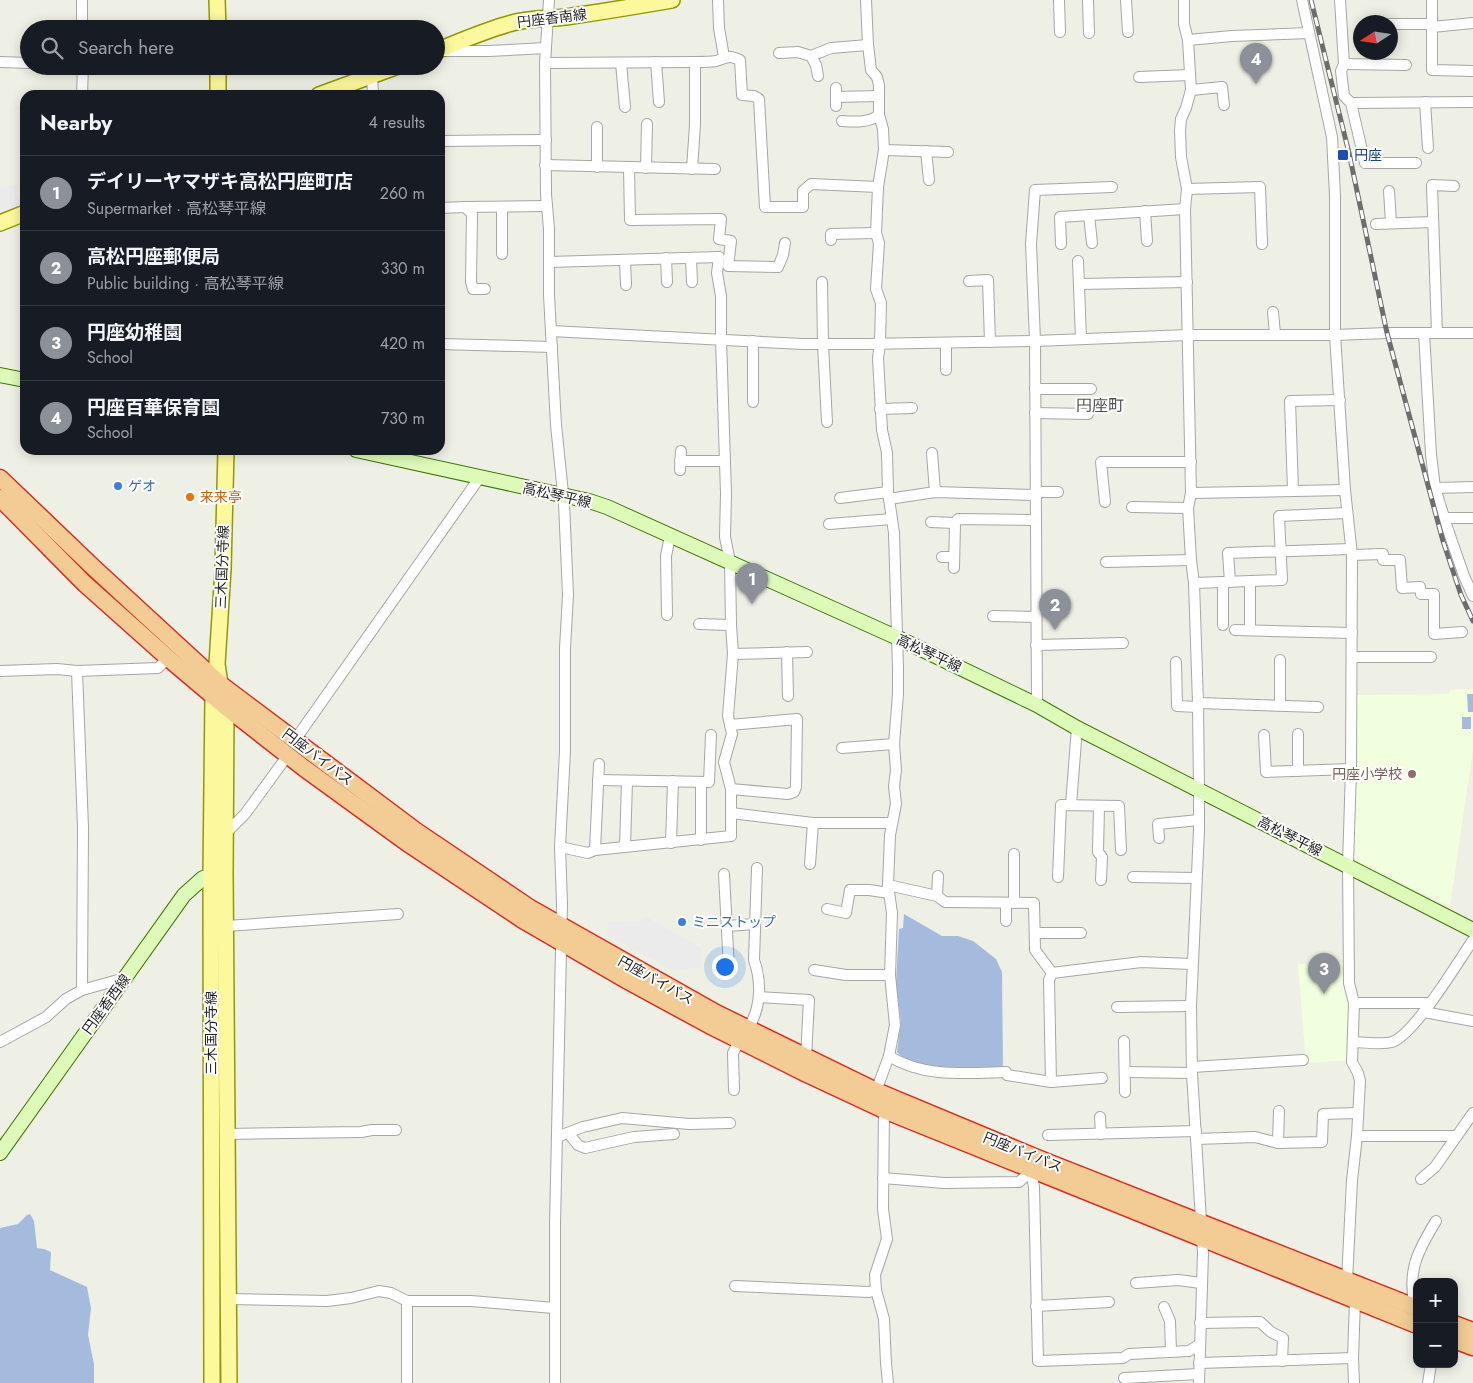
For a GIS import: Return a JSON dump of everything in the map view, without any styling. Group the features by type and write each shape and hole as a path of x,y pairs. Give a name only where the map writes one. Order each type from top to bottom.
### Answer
{"highway":[{"name":"円座バイパス","path":"0,478 217,690 226,707 406,842 522,920 561,934 716,1013 744,1035 884,1110 1034,1164 1202,1231 1355,1300 1413,1323"},
{"name":"円座バイパス","path":"0,498 85,584 168,658 295,740 416,831 530,908 561,934"},
{"name":"円座バイパス","path":"744,1035 806,1058 1034,1164"},
{"name":"円座バイパス","path":"1202,1231 1347,1281 1413,1307"},
{"path":"1458,1325 1473,1331"},
{"path":"1458,1341 1473,1347"}],"main road":[{"path":"217,0 218,20"},
{"name":"円座香南線","path":"445,48 514,22 562,17 633,3 672,0"},
{"path":"218,75 218,90"},
{"path":"344,90 372,76"},
{"path":"0,223 20,215"},
{"path":"0,375 20,379"},
{"name":"三木国分寺線","path":"212,1383 218,875 217,664 223,569 226,455"},
{"name":"高松琴平線","path":"400,455 480,477 589,501 607,507 898,638 1037,705 1077,728 1473,930"},
{"name":"三木国分寺線","path":"226,707 225,834 218,875 226,926 229,1383"},
{"name":"円座香西線","path":"0,1153 184,895 203,878 218,875"}],"street":[{"path":"82,0 82,20"},
{"path":"549,0 545,63 545,165 551,331 568,595 565,648 565,751 560,847 561,934 554,1308 555,1383"},
{"path":"718,0 719,28 724,57"},
{"path":"866,0 871,70 877,77 883,130 884,150 878,187 876,233 879,243 876,289 881,303 878,358 880,409 887,453 889,496 895,548 895,602 898,638 898,694 894,744 896,804 891,823 889,889 892,913 890,976 895,1025 889,1056 876,1091 884,1110 883,1209 887,1239 875,1275 876,1290 884,1319 888,1383"},
{"path":"1059,0 1060,32"},
{"path":"1088,0 1089,33"},
{"path":"1126,0 1128,32"},
{"path":"1124,1378 1199,1379 1202,1231 1192,1070 1191,1006 1199,790 1194,583 1188,508 1191,493 1191,462 1185,209 1187,189 1181,157 1180,130 1181,119 1191,90 1188,40 1184,24 1184,0"},
{"path":"1302,0 1332,137 1335,196 1335,335 1345,490 1352,552 1351,769 1348,865 1349,983 1354,1003 1352,1062 1360,1082 1352,1180 1347,1281"},
{"path":"1340,0 1344,64 1340,71 1344,96 1351,102 1365,163 1416,163"},
{"path":"1432,0 1432,70 1473,70"},
{"path":"1398,24 1432,26 1473,23"},
{"path":"1188,40 1225,36 1309,34"},
{"path":"779,53 798,52 811,56 831,48 868,45"},
{"path":"445,51 546,48"},
{"path":"811,56 818,76"},
{"path":"545,63 695,62 716,61 724,57 734,57 740,60 742,95 754,96 759,99 765,207 802,207 803,191 811,184 878,187"},
{"path":"0,62 20,63"},
{"path":"656,62 659,102"},
{"path":"692,169 696,125 695,62"},
{"path":"621,63 625,108"},
{"path":"1344,64 1406,66"},
{"path":"82,90 83,75"},
{"path":"372,76 373,90"},
{"path":"1140,77 1190,76"},
{"path":"1191,90 1222,87 1224,105"},
{"path":"836,97 879,96"},
{"path":"1351,102 1473,102"},
{"path":"1425,102 1428,148"},
{"path":"842,121 858,122 874,119 880,115"},
{"path":"646,168 647,124"},
{"path":"597,127 597,167"},
{"path":"445,142 546,140"},
{"path":"884,150 948,152"},
{"path":"926,151 930,180"},
{"path":"545,165 715,169"},
{"path":"629,168 630,220 721,219 719,240 731,241 728,266 778,267 784,255 785,244"},
{"path":"1436,333 1432,185 1454,186"},
{"path":"1037,705 1036,341 1031,244 1035,190 1112,186"},
{"path":"1187,189 1260,187 1262,244"},
{"path":"1389,191 1391,223"},
{"path":"445,208 547,206"},
{"path":"465,207 472,214 471,282 473,289 485,289"},
{"path":"502,207 502,254"},
{"path":"1061,244 1060,217 1185,209"},
{"path":"1145,211 1147,241"},
{"path":"1089,215 1092,243"},
{"path":"1376,224 1433,222"},
{"path":"831,240 831,234 876,233"},
{"path":"549,262 719,257 717,272 721,296 726,493 725,537 730,562 733,654 728,716 732,734 724,762 730,789 731,836 595,850 588,853 560,847"},
{"path":"666,258 667,282"},
{"path":"691,258 692,282"},
{"path":"625,260 626,285"},
{"path":"1078,261 1080,339"},
{"path":"970,281 988,280 990,342"},
{"path":"822,282 827,422"},
{"path":"1079,284 1187,282"},
{"path":"1273,312 1275,334"},
{"path":"551,331 823,344 1036,341 1188,335 1473,333"},
{"path":"1424,333 1431,454 1435,488 1464,576 1473,596"},
{"path":"753,402 754,341"},
{"path":"946,343 946,370"},
{"path":"445,344 552,347"},
{"path":"1035,389 1091,389"},
{"path":"1294,492 1290,401 1340,400"},
{"path":"880,409 912,408"},
{"path":"1035,413 1088,414"},
{"path":"932,453 935,492"},
{"path":"681,461 724,461"},
{"path":"1105,502 1101,462 1191,462"},
{"path":"295,740 480,477"},
{"path":"1435,488 1473,488"},
{"path":"1191,493 1345,490"},
{"path":"840,498 935,492 1035,494 1058,492"},
{"path":"1132,507 1188,508"},
{"path":"1194,583 1282,580 1279,516 1347,513"},
{"path":"1444,518 1473,518"},
{"path":"829,524 892,519"},
{"path":"954,568 955,523 958,519 1035,520"},
{"path":"931,522 955,523"},
{"path":"667,615 666,556 670,536"},
{"path":"1223,625 1228,553 1280,551 1352,552 1382,554 1383,560 1400,560 1402,588 1420,587 1421,594 1434,594 1434,634 1462,632"},
{"path":"942,557 954,557"},
{"path":"1106,562 1191,560"},
{"path":"1250,582 1250,630"},
{"path":"994,616 1036,617"},
{"path":"699,624 731,625"},
{"path":"1235,630 1352,632"},
{"path":"1036,645 1122,643"},
{"path":"788,652 788,696"},
{"path":"733,654 807,652"},
{"path":"1352,657 1431,657"},
{"path":"0,671 158,668 168,658"},
{"path":"1280,660 1280,705"},
{"path":"1176,662 1177,706 1280,705 1318,707"},
{"path":"77,671 83,827 82,990"},
{"path":"730,725 797,719 796,787 794,792 788,794 730,789"},
{"path":"1071,805 1077,728"},
{"path":"1298,734 1298,771"},
{"path":"598,780 709,782 711,735"},
{"path":"1264,735 1266,772 1351,769"},
{"path":"842,748 894,744"},
{"path":"225,834 245,814 288,755"},
{"path":"595,850 599,764"},
{"path":"625,847 627,781"},
{"path":"671,843 674,781"},
{"path":"701,782 701,840"},
{"path":"1058,877 1061,805 1119,806 1121,850"},
{"path":"1099,806 1098,852 1102,857 1101,880"},
{"path":"731,813 813,823 891,823"},
{"path":"1159,838 1158,824 1199,820"},
{"path":"810,864 813,823"},
{"path":"1006,921 1010,903 1014,854"},
{"path":"734,1090 732,1053 756,1017 759,997 758,972 754,960 757,868"},
{"path":"724,874 729,968"},
{"path":"937,896 938,876"},
{"path":"1133,877 1196,878"},
{"path":"827,909 846,913 850,890 889,889 937,896 945,902 1034,903 1035,950 1052,973"},
{"path":"226,926 398,914"},
{"path":"727,926 755,924"},
{"path":"1035,933 1081,933"},
{"path":"1353,1042 1390,1043 1398,1039 1424,1012 1473,940"},
{"path":"1052,973 1141,962 1192,964"},
{"path":"814,970 846,975 890,976"},
{"path":"1051,1082 1049,980 1052,973"},
{"path":"0,1042 46,1017 66,999 82,990 124,978"},
{"path":"759,997 809,1000 806,1058"},
{"path":"1354,1003 1430,1003"},
{"path":"1117,1007 1191,1006"},
{"path":"1424,1012 1473,1021"},
{"path":"1124,1041 1125,1092"},
{"path":"889,1056 902,1065 935,1072 1006,1072 1007,1075 1051,1082 1102,1078"},
{"path":"1125,1072 1192,1070 1303,1060"},
{"path":"1278,1143 1279,1111"},
{"path":"1048,1135 1196,1135 1255,1137 1278,1143 1322,1142 1322,1114 1358,1113"},
{"path":"1421,1179 1435,1167 1473,1113"},
{"path":"1100,1117 1101,1134"},
{"path":"557,1137 583,1127 622,1118 689,1124 730,1123"},
{"path":"227,1134 396,1130"},
{"path":"568,1133 578,1145 585,1148 634,1137 674,1134"},
{"path":"1357,1136 1457,1136"},
{"path":"883,1178 944,1183 1019,1182 1034,1164"},
{"path":"1034,1164 1038,1361 1123,1358 1129,1354 1189,1351 1200,1344"},
{"path":"1413,1297 1411,1290 1417,1254 1436,1221"},
{"path":"1136,1283 1178,1280 1201,1283"},
{"path":"735,1286 869,1292 876,1290"},
{"path":"228,1300 327,1301 351,1298 378,1291 391,1293 407,1301 471,1301 554,1308"},
{"path":"1354,1383 1352,1358 1355,1300"},
{"path":"407,1301 407,1383"},
{"path":"1036,1306 1109,1302"},
{"path":"1164,1307 1170,1321 1171,1352"},
{"path":"1200,1323 1260,1322 1271,1332 1283,1338 1282,1361"},
{"path":"1199,1363 1352,1358"},
{"path":"1428,1383 1430,1368"}],"shaded area":[{"path":"17,185 20,208 0,216 0,187"},
{"name":"円座小学校","path":"1473,689 1473,749 1450,906 1358,863 1354,857 1356,695 1449,694 1451,690"},
{"path":"647,917 701,948 701,967 673,971 607,935 608,922 640,921"},
{"path":"1346,962 1352,1004 1349,1060 1306,1063 1298,964"}],"water":[{"path":"1467,694 1473,694 1473,712 1468,712"},
{"path":"1462,717 1471,717 1471,729 1462,729"},
{"path":"904,914 942,936 958,936 973,941 996,959 1002,972 1003,1069 942,1069 906,1061 897,1052 901,1021 896,983 899,929 903,928"},
{"path":"30,1214 34,1221 37,1248 51,1252 50,1270 87,1287 91,1308 88,1335 94,1364 94,1383 0,1383 0,1228 18,1224"}],"railway":[{"path":"1311,0 1349,153 1387,333 1443,541 1461,595 1473,621"}],"place":[{"name":"円座百華保育園","path":"1256,84"},
{"name":"円座","path":"1343,155"},
{"name":"ゲオ","path":"118,486"},
{"name":"来来亭","path":"190,497"},
{"name":"デイリーヤマザキ高松円座町店","path":"752,604"},
{"name":"高松円座郵便局","path":"1055,630"},
{"name":"円座小学校","path":"1412,774"},
{"name":"ミニストップ","path":"682,922"},
{"name":"円座幼稚園","path":"1324,994"}],"district":[{"name":"円座町","path":"1100,405"}]}
